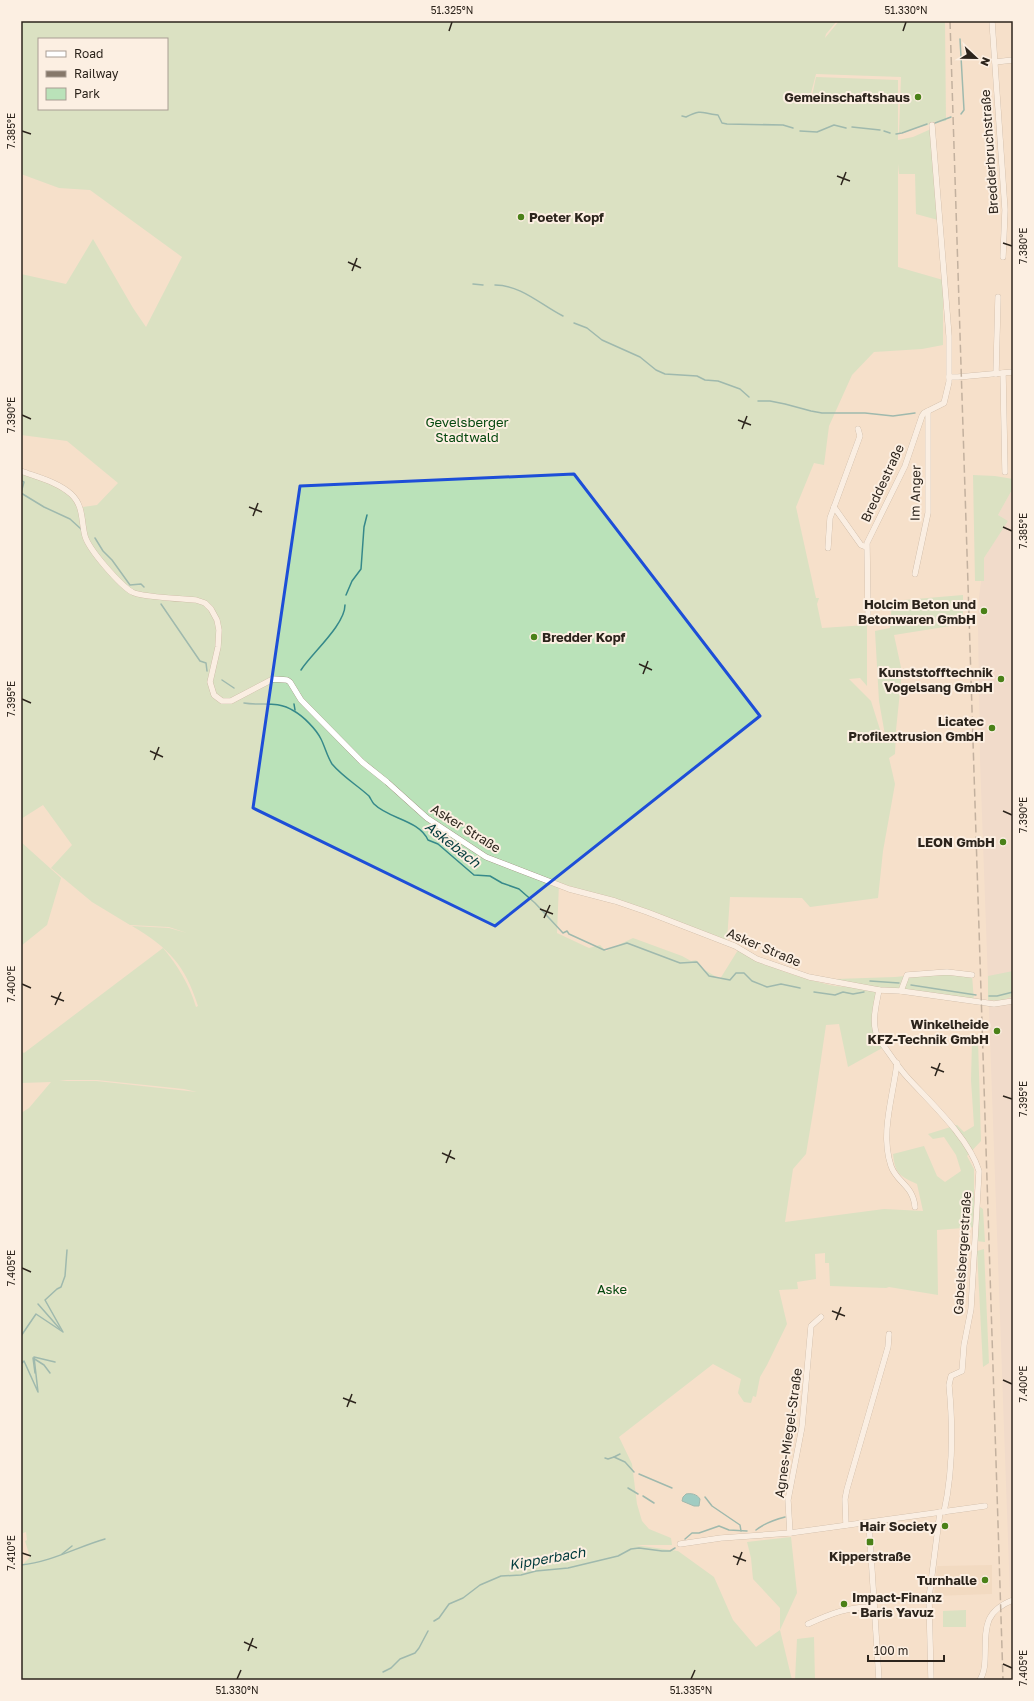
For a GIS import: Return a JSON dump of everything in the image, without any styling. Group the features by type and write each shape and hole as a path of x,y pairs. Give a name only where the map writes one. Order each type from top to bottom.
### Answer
{"street":[{"name":"Bredderbruchstraße","path":"992,21 1005,210 1003,257"},
{"path":"994,62 1013,60"},
{"name":"Breddestraße","path":"868,615 866,547 872,530 905,466 922,416 928,411 944,404 946,398 949,336 947,294 932,125"},
{"path":"998,297 1005,472"},
{"path":"948,377 1013,372"},
{"name":"Im Anger","path":"916,574 928,513 928,411"},
{"path":"828,548 829,523 860,436 858,429"},
{"name":"Asker Straße","path":"21,471 62,488 72,494 79,504 83,514 85,536 89,544 117,580 132,592 196,600 205,603 211,609 217,620 219,630 218,647 210,682 214,695 222,701 231,701 274,680 287,680 290,682 301,700 362,762 428,818 486,857 570,889 647,912 735,946 757,959 809,977 880,990 901,991 994,1004 1013,1002"},
{"path":"834,508 861,545 866,547"},
{"path":"901,991 905,979 908,976 947,972 972,975"},
{"name":"Gabelsbergerstraße","path":"880,990 876,1010 876,1032 897,1063 944,1117 972,1154 979,1171 971,1309 964,1345 962,1371 950,1376 949,1385 949,1477 929,1598 931,1680"},
{"path":"897,1063 886,1136 888,1158 893,1173 907,1186 914,1198 915,1207"},
{"name":"Agnes-Miegel-Straße","path":"790,1533 788,1500 802,1427 811,1326 821,1317"},
{"path":"846,1525 845,1499 847,1489 888,1347 889,1334"},
{"path":"680,1544 721,1538 790,1533 985,1506"},
{"path":"869,1523 879,1680"},
{"path":"982,1679 984,1672 986,1628 992,1613 1000,1604 1013,1600"},
{"path":"808,1624 843,1610 860,1607 874,1608"}],"highlighted area":[{"path":"574,474 760,716 495,926 253,808 300,486"}],"shaded area":[{"path":"1013,488 1013,1680 980,760 978,628 979,597 984,558 1007,521 998,515"},
{"path":"992,1565 992,1594 934,1596 937,1566"}],"green space":[{"name":"Gevelsberger Stadtwald","path":"21,21 837,21 826,34 825,38 839,21 945,21 946,121 931,122 928,125 899,133 901,77 816,74 811,93 812,96 816,77 898,80 898,140 913,137 931,129 938,220 916,214 915,174 899,174 898,164 898,267 943,280 943,345 922,349 874,352 852,375 829,426 824,465 814,463 796,507 816,598 819,598 817,604 822,628 867,625 867,686 860,678 849,679 871,701 882,736 885,735 879,701 875,631 890,628 892,601 963,595 963,624 894,635 902,672 895,754 889,758 895,784 883,851 878,898 810,907 802,898 730,897 727,940 650,911 559,883 557,933 589,948 600,945 606,951 633,938 682,956 691,961 696,960 703,969 720,979 738,950 782,971 806,979 835,986 865,988 876,992 873,1022 884,1047 848,1067 839,1024 826,1025 806,1154 793,1169 785,1222 884,1209 923,1211 917,1184 899,1174 895,1166 893,1154 924,1146 937,1176 945,1182 961,1171 956,1155 944,1137 933,1139 928,1134 957,1125 964,1132 974,1126 971,1080 972,1041 978,1040 981,1141 967,1156 974,1169 974,1203 983,1209 985,1242 976,1241 976,1227 937,1230 938,1295 889,1287 830,1286 829,1263 825,1263 825,1253 815,1254 816,1279 797,1282 798,1289 779,1290 787,1324 760,1377 756,1397 753,1396 751,1403 744,1402 738,1393 741,1379 713,1364 619,1437 632,1464 637,1504 642,1521 649,1529 671,1538 672,1545 635,1545 678,1551 714,1577 733,1620 756,1647 780,1630 792,1680 21,1680 21,1566 30,1557 25,1541 27,1540 26,1532 23,1533 21,1525 21,1113 29,1108 51,1082 21,1083 21,1051 24,1053 163,948 174,962 182,976 196,1007 198,1006 187,979 174,959 166,950 156,942 132,926 169,928 187,933 169,927 130,925 92,902 51,868 72,845 43,805 21,819 21,471 61,489 71,496 84,514 83,507 97,505 118,483 67,441 21,435 21,274 66,284 93,239 133,308 146,327 182,257 90,190 59,188 21,174","holes":["97,1080 184,1089 197,1092 96,1081 59,1081"]},
{"path":"973,475 1013,479 1013,488 998,515 1008,521 984,558 984,581 975,581"},
{"path":"21,842 61,878 47,925 21,946"},
{"path":"1013,971 1013,996 1001,1001 988,1000 988,976"},
{"path":"947,972 972,975 974,1001 834,982 836,979 895,977"},
{"path":"984,1249 989,1363 983,1367 977,1251"},
{"path":"791,1537 797,1593 780,1630 780,1608 753,1579 751,1558 747,1542"},
{"path":"966,1610 966,1627 943,1627 943,1611"},
{"path":"814,1637 815,1680 795,1680 797,1639"}],"water":[{"path":"686,1494 694,1494 699,1497 699,1506 694,1506 682,1501"}],"waterway":[{"path":"960,39 964,110 961,114"},
{"path":"682,116 686,117 702,112 718,115 722,123 727,124 783,125 793,128"},
{"path":"935,123 951,117"},
{"path":"896,134 927,124"},
{"path":"800,131 817,132 834,125 846,128"},
{"path":"852,127 880,130"},
{"path":"884,131 890,133"},
{"path":"473,284 483,285"},
{"path":"495,285 514,288 563,316"},
{"path":"574,323 587,328 602,340 640,357 656,370 665,374 697,376 705,380 718,381 740,389 749,397"},
{"path":"758,401 770,401 822,413 865,413 893,416 915,413"},
{"path":"21,480 24,482 21,493"},
{"name":"Askebach","path":"21,493 44,507 70,519 81,529"},
{"path":"346,595 352,581 361,569 364,527 367,515"},
{"name":"Askebach","path":"95,538 103,551 112,560 130,585 141,584 144,587"},
{"name":"Askebach","path":"161,604 200,661 206,663 207,671"},
{"path":"301,670 334,630 344,613 345,605"},
{"name":"Askebach","path":"222,680 234,688"},
{"name":"Askebach","path":"244,703 275,704 298,713 319,735 332,764 369,796 374,804 380,809 418,828 424,833 428,840 438,844 474,875 490,876 502,883 519,889 535,903 563,933 567,931 569,934 604,950 627,943 680,963 697,962 709,976 730,980 736,973 744,973 752,981 767,987 781,984 800,988"},
{"name":"Askebach","path":"294,704 295,710"},
{"name":"Askebach","path":"870,981 899,983"},
{"name":"Askebach","path":"911,985 976,995"},
{"name":"Askebach","path":"814,992 835,995 843,992 853,994 864,992"},
{"name":"Askebach","path":"989,996 997,996 1013,992"},
{"path":"21,1336 36,1314 63,1332 45,1300 61,1287 65,1276 67,1250"},
{"path":"38,1304 60,1329"},
{"path":"21,1364 24,1361 38,1392 34,1357 55,1362"},
{"path":"35,1373 33,1358 44,1365 50,1373"},
{"path":"614,1457 620,1454"},
{"path":"605,1458 608,1459 614,1457 625,1462 634,1472"},
{"path":"639,1474 672,1488"},
{"path":"628,1488 638,1494"},
{"path":"643,1496 654,1503"},
{"path":"705,1497 712,1506 740,1525 741,1531"},
{"name":"Kipperbach","path":"756,1530 769,1522 785,1517"},
{"name":"Kipperbach","path":"685,1539 692,1533 699,1533 719,1526 729,1530 747,1531"},
{"path":"21,1565 53,1558 105,1539"},
{"path":"62,1554 72,1546"},
{"name":"Kipperbach","path":"434,1621 439,1618 449,1604 463,1598 480,1585 501,1576 521,1575 536,1571 568,1568 618,1556 631,1549 639,1548 670,1551 675,1548"},
{"name":"Kipperbach","path":"383,1672 391,1668 400,1659 415,1653 428,1631"}],"railway":[{"path":"950,21 1003,1680"}],"place":[{"name":"Gemeinschaftshaus","path":"918,97"},
{"name":"Poeter Kopf","path":"521,217"},
{"name":"Holcim Beton und Betonwaren GmbH","path":"984,611"},
{"name":"Bredder Kopf","path":"534,637"},
{"name":"Kunststofftechnik Vogelsang GmbH","path":"1001,679"},
{"name":"Licatec Profilextrusion GmbH","path":"992,728"},
{"name":"LEON GmbH","path":"1003,842"},
{"name":"Winkelheide KFZ-Technik GmbH","path":"997,1031"},
{"name":"Hair Society","path":"945,1526"},
{"name":"Kipperstraße","path":"870,1542"},
{"name":"Turnhalle","path":"985,1580"},
{"name":"Impact-Finanz - Baris Yavuz","path":"844,1604"}],"park label":[{"name":"Aske","path":"612,1289"}]}
